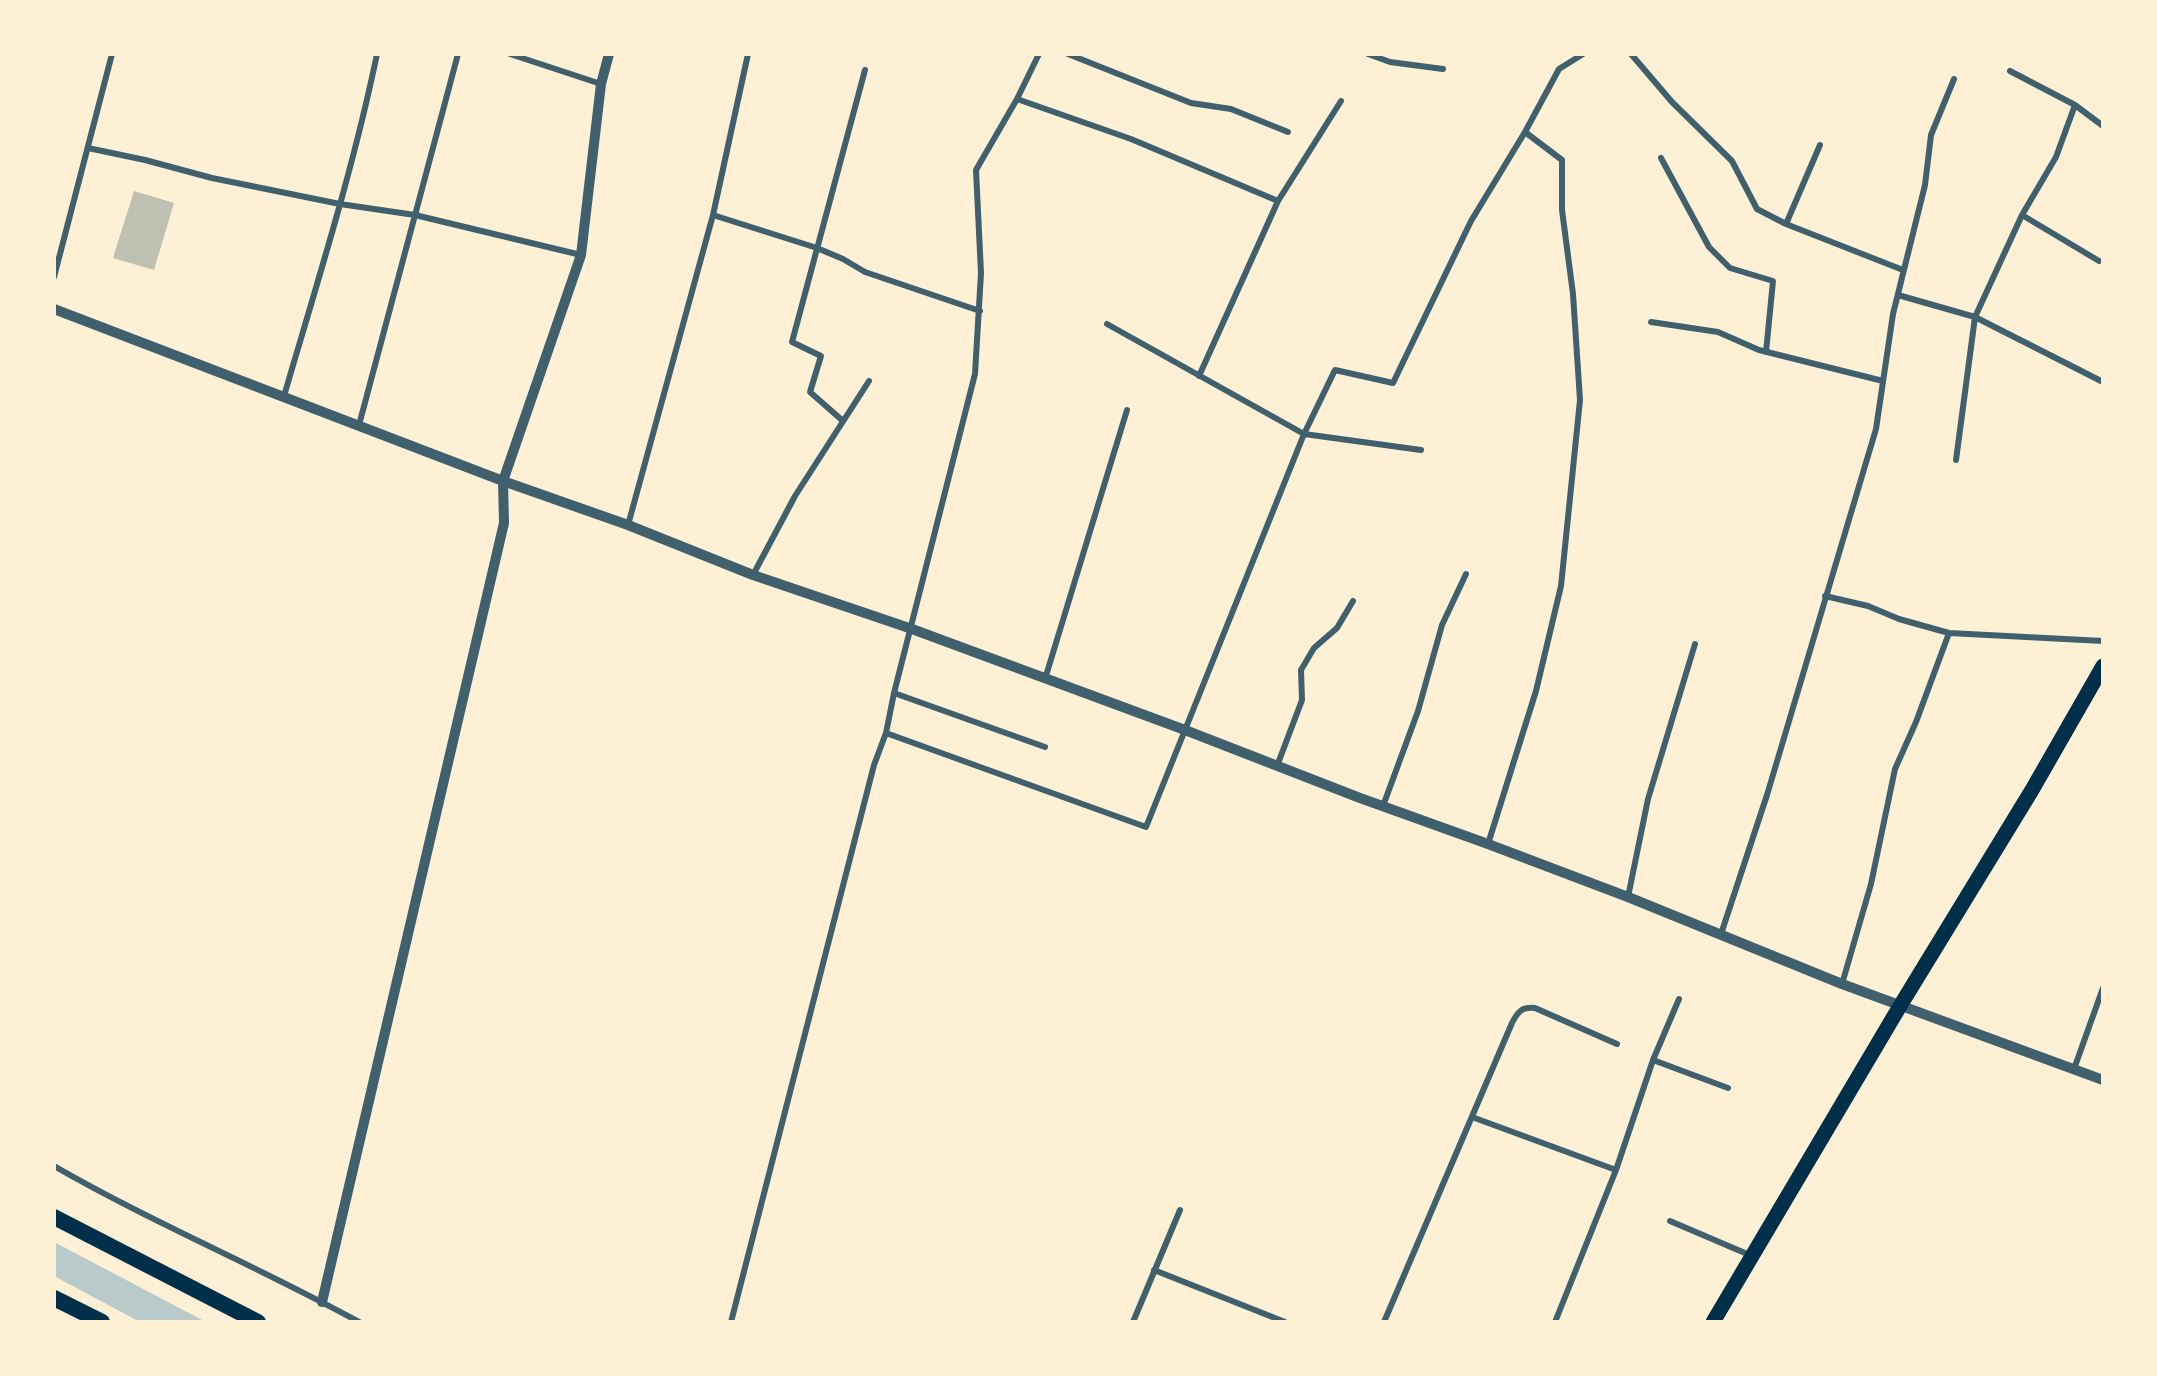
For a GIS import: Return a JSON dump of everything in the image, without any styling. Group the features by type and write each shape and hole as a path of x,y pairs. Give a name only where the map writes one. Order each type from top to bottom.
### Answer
{"highway":[{"path":"54,1217 258,1322"},
{"path":"54,1298 102,1322"}],"main road":[{"path":"1713,1322 1900,1006 2032,790 2103,666"}],"street":[{"path":"54,278 112,54"},
{"path":"284,396 340,204 367,104 377,54"},
{"path":"359,425 458,54"},
{"path":"510,54 601,84"},
{"path":"322,1302 504,523 503,481 581,255 601,84 609,54"},
{"path":"628,525 713,215 748,54"},
{"path":"731,1322 874,765 886,733 894,693 975,374 981,273 976,171 1017,99 1039,54"},
{"path":"1068,54 1191,103 1231,109 1288,132"},
{"path":"1368,54 1390,62 1443,69"},
{"path":"886,733 1146,827 1304,434 1335,370 1393,383 1471,221 1525,132 1559,69 1583,54"},
{"path":"1631,54 1672,102 1732,161 1757,209 1786,224 1903,270"},
{"path":"843,421 810,392 821,356 792,342 865,70"},
{"path":"2010,71 2075,105 2103,126"},
{"path":"1721,934 1767,795 1876,429 1903,270 1925,185 1931,135 1954,79"},
{"path":"1017,99 1131,139 1278,201"},
{"path":"1199,376 1278,201 1341,100"},
{"path":"1956,460 1976,316 2022,214 2056,157 2075,105"},
{"path":"1488,843 1536,691 1561,586 1580,400 1574,294 1562,210 1562,160 1525,132"},
{"path":"1786,224 1820,145"},
{"path":"88,148 146,160 212,178 340,204 415,215 581,255"},
{"path":"1661,158 1709,247 1730,268 1773,281 1766,352"},
{"path":"2022,214 2099,261"},
{"path":"713,215 818,248 865,272 980,311"},
{"path":"1898,295 1976,316 2103,382"},
{"path":"54,309 503,481 628,525 753,574 912,629 1383,806 1488,843 1842,984 2103,1080"},
{"path":"1651,322 1718,332 1766,352 1883,381"},
{"path":"1107,324 1304,434 1421,450"},
{"path":"753,574 795,496 869,381"},
{"path":"1045,680 1127,410"},
{"path":"1383,806 1418,711 1442,625 1466,574"},
{"path":"1826,596 1868,606 1899,619 1949,633 2103,641"},
{"path":"1276,766 1302,700 1301,670 1314,648 1336,628 1353,601"},
{"path":"1842,984 1871,884 1895,769 1916,722 1949,633"},
{"path":"1628,897 1648,799 1695,644"},
{"path":"894,693 1045,747"},
{"path":"2074,1069 2103,988"},
{"path":"1555,1322 1616,1170 1653,1060 1679,999"},
{"path":"1384,1322 1512,1023 1520,1010 1527,1007 1535,1008 1617,1044"},
{"path":"1653,1060 1728,1088"},
{"path":"1472,1117 1616,1170"},
{"path":"54,1166 202,1244 359,1322"},
{"path":"1133,1322 1180,1210"},
{"path":"1670,1221 1752,1256"},
{"path":"1154,1270 1285,1322"}],"shaded area":[{"path":"54,1242 206,1322 140,1322 54,1276"}],"building":[{"path":"134,191 174,203 154,270 113,258"}]}
